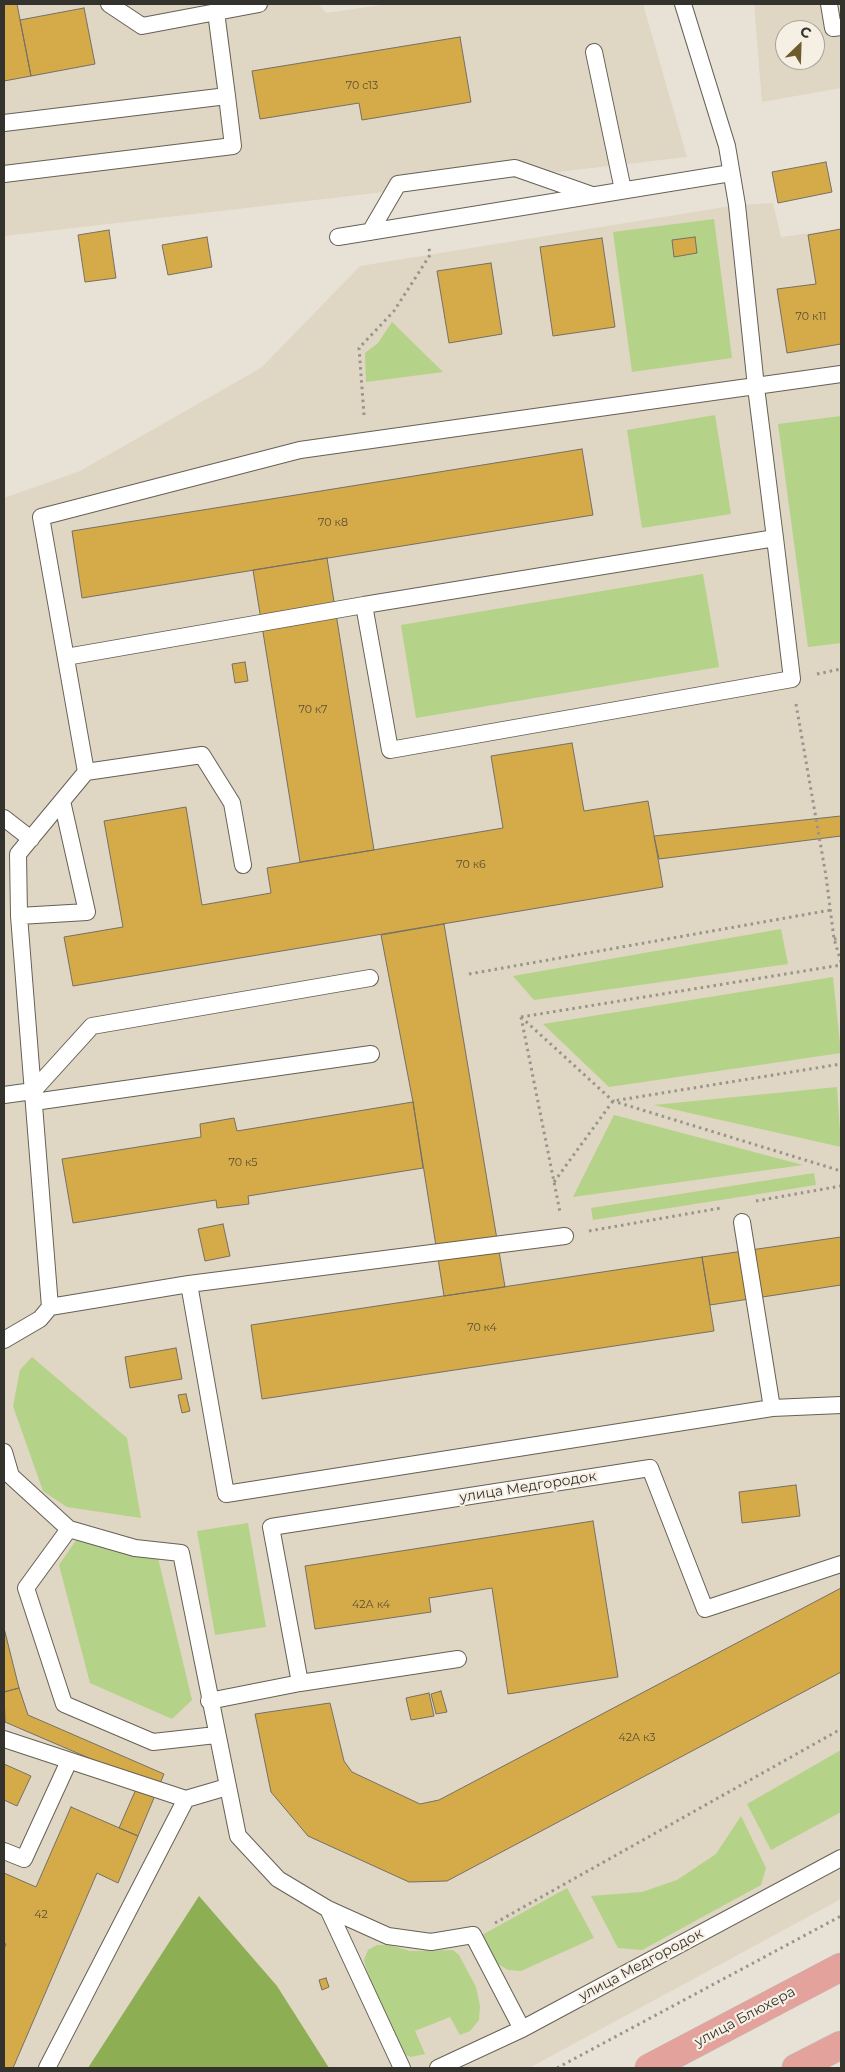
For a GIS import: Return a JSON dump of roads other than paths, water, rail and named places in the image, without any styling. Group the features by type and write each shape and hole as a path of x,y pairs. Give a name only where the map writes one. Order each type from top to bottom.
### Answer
{"main road":[{"name":"улица Блюхера","path":"649,2068 841,1966"},
{"path":"796,2068 841,2045"}],"lane":[{"path":"109,4 142,26 190,10 216,12 259,4"},
{"path":"364,605 390,750 792,679 756,387 737,205 727,146 683,4"},
{"path":"829,4 833,28 841,27"},
{"path":"4,174 233,146 216,12"},
{"path":"594,52 623,190"},
{"path":"4,123 227,96"},
{"path":"370,232 398,184 515,168 594,195"},
{"path":"338,237 731,173"},
{"path":"86,772 41,517 300,450 841,374"},
{"path":"66,657 364,605 775,538"},
{"path":"50,1307 19,916 18,854 86,772 202,755 232,803 243,865"},
{"path":"19,916 87,912 62,801"},
{"path":"4,818 31,839"},
{"path":"33,1097 92,1026 370,978"},
{"path":"4,1095 33,1097 372,1054"},
{"path":"742,1222 772,1408"},
{"path":"4,1340 40,1319 50,1307 189,1284 565,1236"},
{"path":"189,1284 226,1494 772,1408 841,1406"},
{"path":"4,1452 11,1476 69,1530 135,1548 180,1553 238,1836 278,1879 328,1909 388,1936 431,1942 473,1935 522,2029"},
{"name":"улица Медгородок","path":"300,1683 271,1527 650,1468 705,1609 841,1564"},
{"path":"69,1530 26,1588 64,1704 153,1742 216,1735"},
{"path":"209,1701 300,1683 458,1659"},
{"path":"4,1739 186,1799 227,1787"},
{"path":"4,1851 24,1859 69,1761"},
{"path":"47,2068 186,1799"},
{"name":"улица Медгородок","path":"438,2068 522,2029 841,1858"},
{"path":"328,1909 402,2068"}]}
